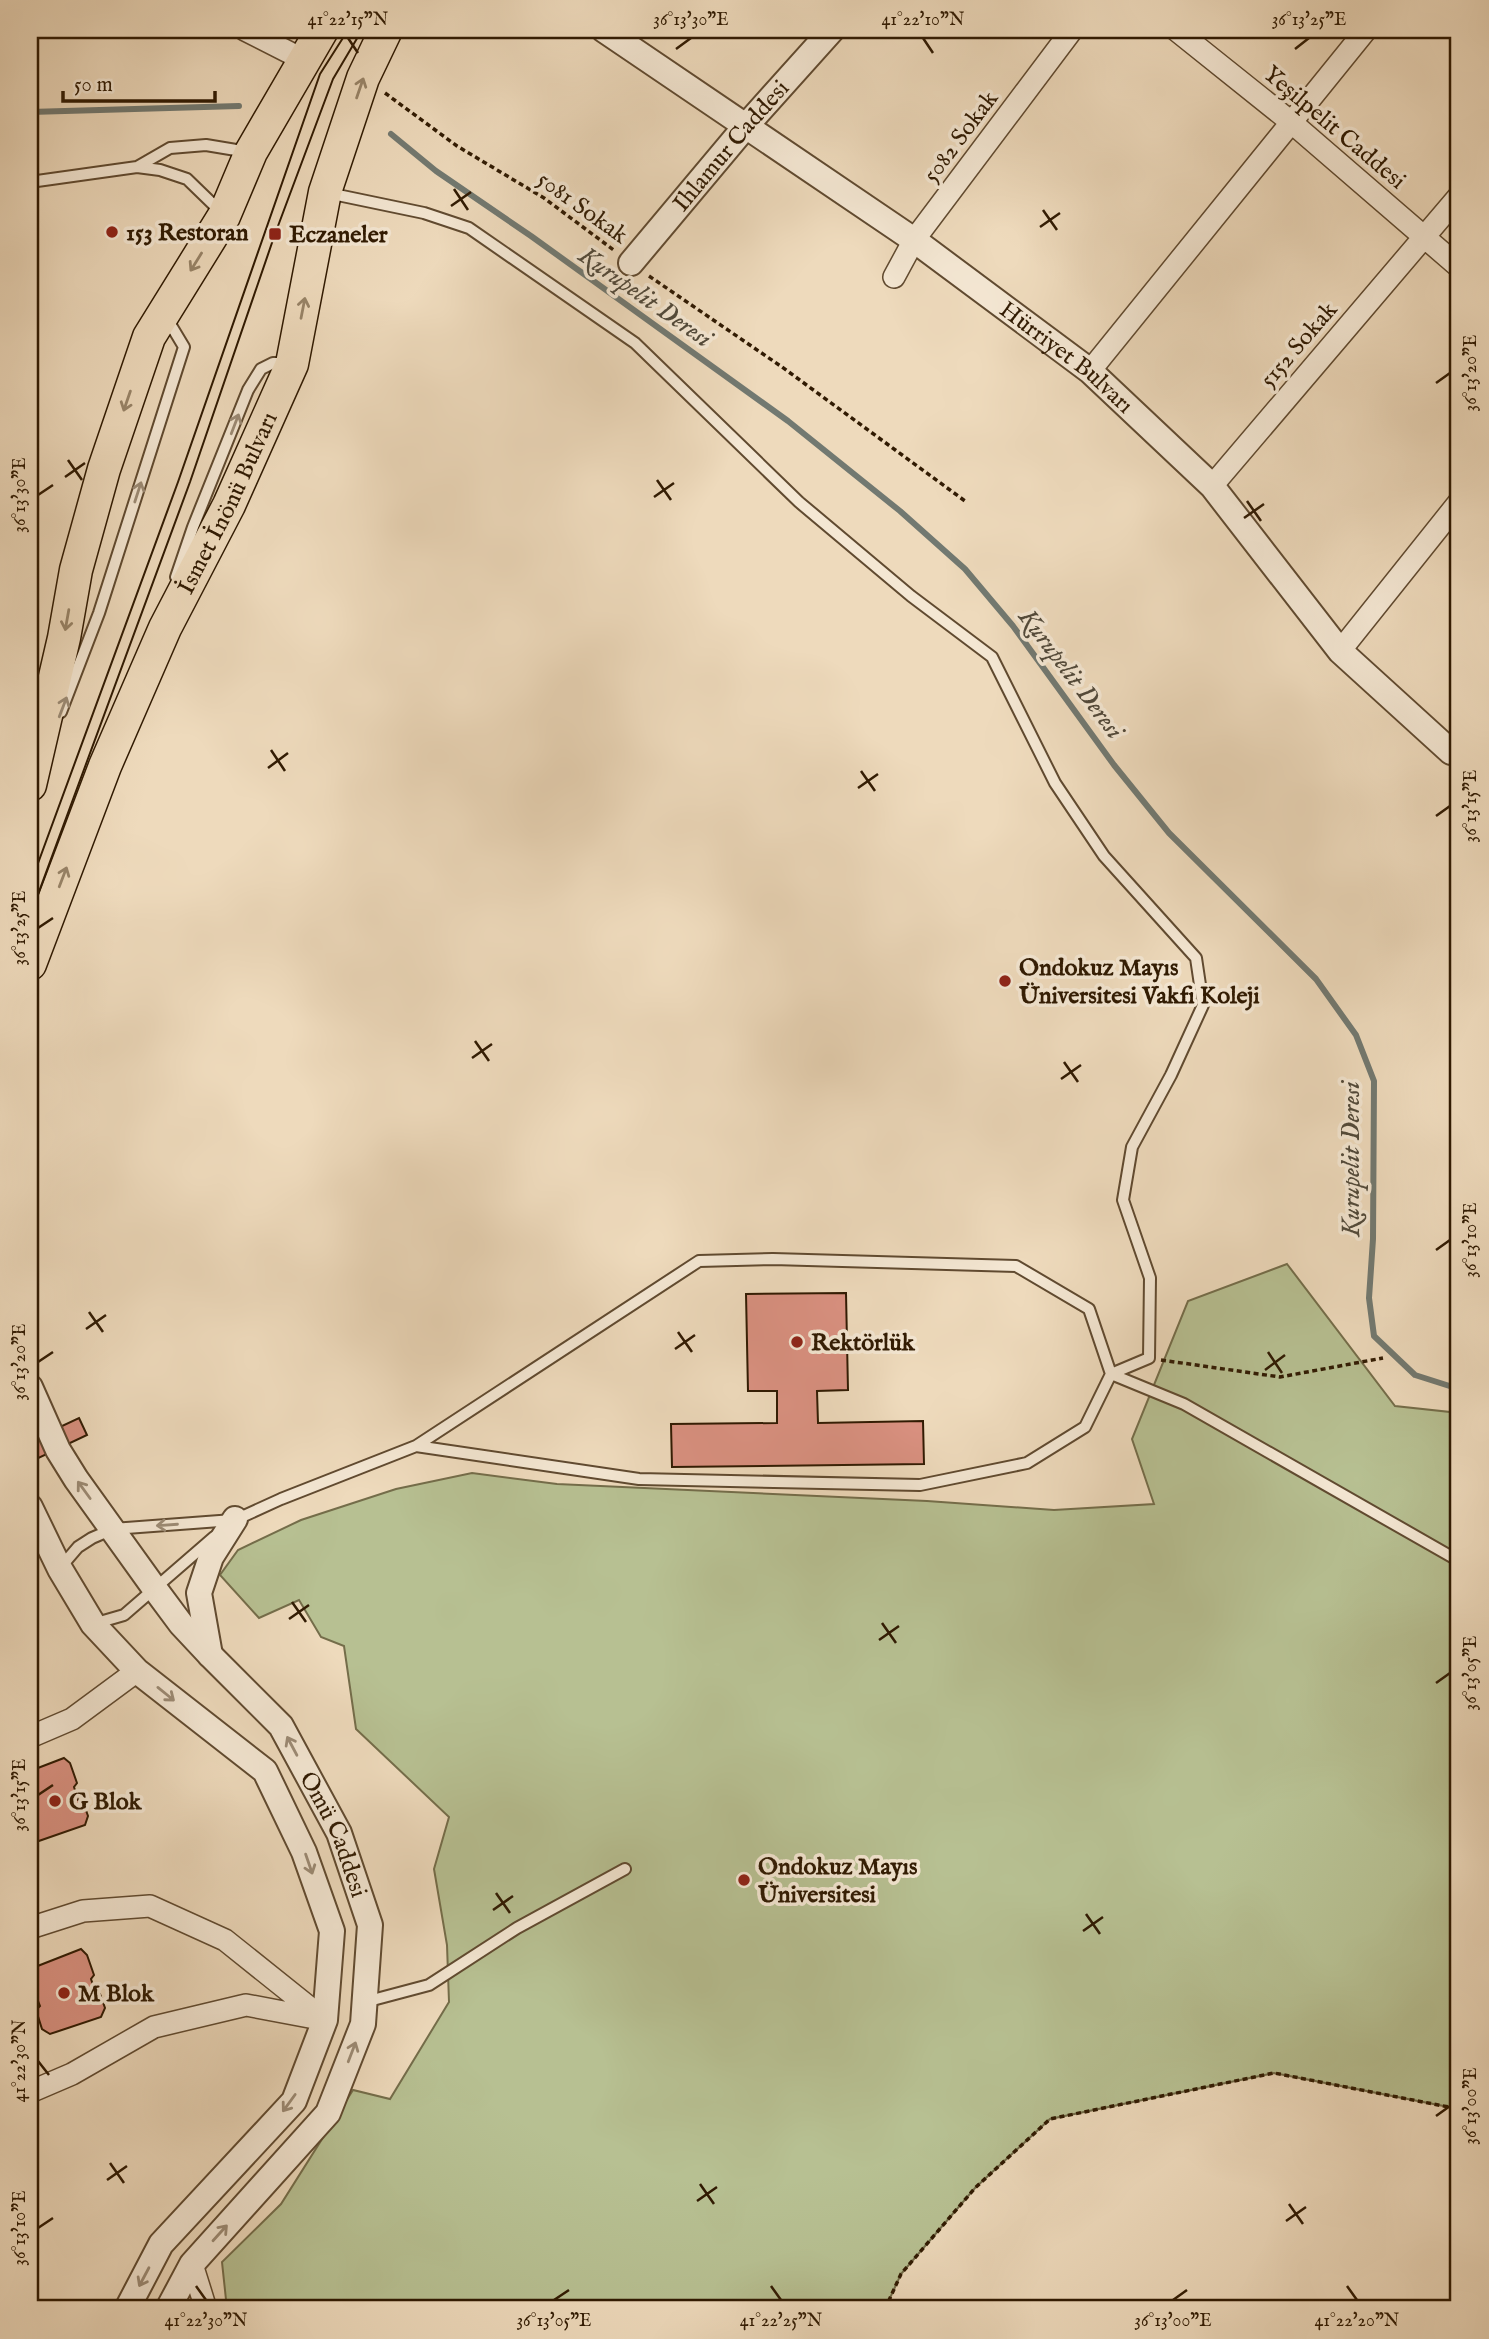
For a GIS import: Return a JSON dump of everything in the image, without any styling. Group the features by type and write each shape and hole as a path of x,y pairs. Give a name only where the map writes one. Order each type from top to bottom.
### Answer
{"main road":[{"path":"30,785 64,638 76,570 100,482 149,337 224,216 251,152 322,30"},
{"name":"İsmet İnönü Bulvarı","path":"30,964 105,766 166,628 229,505 292,363 325,192 363,78 386,30"}],"street":[{"path":"245,30 304,60"},
{"name":"Hürriyet Bulvarı","path":"604,30 914,240 1090,371 1212,485 1340,651 1457,753"},
{"name":"Ihlamur Caddesi","path":"631,263 831,30"},
{"name":"5082 Sokak","path":"894,276 914,240 1072,30"},
{"name":"Yeşilpelit Caddesi","path":"1176,30 1291,122 1459,267"},
{"path":"1090,371 1366,30"},
{"name":"5152 Sokak","path":"1212,485 1459,196"},
{"path":"1340,651 1459,502"},
{"name":"Omü Caddesi","path":"30,1387 58,1450 155,1589 181,1624 281,1726 339,1833 370,1925 363,2024 328,2113 192,2264 168,2309"},
{"name":"Omü Caddesi","path":"30,1507 60,1569 93,1624 137,1671 265,1771 304,1852 332,1931 326,2020 294,2101 161,2244 127,2309"},
{"path":"210,1655 199,1592 211,1557 235,1519"},
{"path":"30,1737 72,1719 137,1671"},
{"path":"30,1928 83,1911 150,1906 225,1940 326,2020"},
{"path":"30,2092 72,2074 154,2027 246,2005 326,2020"},
{"path":"192,2264 206,2309"}],"lane":[{"path":"137,167 170,148 206,145 251,152"},
{"path":"30,182 137,167 160,170 187,179 224,216"},
{"path":"325,192 424,214 469,228 635,343 799,502 911,596 992,657 1055,783 1104,856 1196,958 1203,1005 1171,1075 1132,1147 1123,1200 1150,1278 1149,1358 1111,1374 1085,1427 1027,1463 920,1485 639,1479 416,1446"},
{"path":"30,793 99,613 184,347 172,327 157,324"},
{"path":"93,1624 124,1615 235,1519 416,1446 699,1261 773,1259 1016,1266 1089,1309 1111,1374 1184,1404 1459,1562"},
{"path":"60,1569 78,1547 113,1529 235,1519"},
{"path":"365,2002 429,1985 517,1928 625,1869"}],"path":[{"name":"5081 Sokak","path":"363,78 457,146 544,198 965,501"},
{"path":"1149,1358 1280,1377 1383,1357"},
{"path":"885,2309 901,2274 975,2188 1050,2119 1274,2073 1459,2109"}],"green space":[{"path":"1287,1264 1395,1406 1459,1413 1459,2109 1274,2073 1050,2119 975,2188 901,2274 885,2309 227,2309 222,2262 281,2204 353,2090 390,2099 449,2002 447,1945 434,1869 449,1817 356,1729 344,1646 321,1637 299,1600 259,1618 220,1575 238,1550 301,1520 396,1489 472,1473 557,1484 927,1501 1054,1510 1154,1504 1132,1439 1188,1301"}],"building":[{"name":"Rektörlük","path":"846,1293 848,1390 817,1391 818,1423 923,1421 924,1464 672,1467 671,1424 777,1423 777,1391 748,1391 746,1294"},
{"path":"79,1418 87,1435 30,1462 30,1441"},
{"name":"G Blok","path":"64,1758 70,1763 77,1783 74,1787 78,1800 83,1802 88,1816 85,1825 33,1843 30,1840 30,1771"},
{"name":"M Blok","path":"81,1949 87,1955 94,1975 91,1979 95,1991 100,1994 105,2008 101,2017 50,2034 42,2029 36,2010 40,2006 36,1996 32,1996 30,1969"}],"waterway":[{"name":"Kurupelit Deresi","path":"30,112 239,106"},
{"name":"Kurupelit Deresi","path":"391,134 436,171 788,421 900,511 965,569 1013,626 1114,765 1169,833 1316,979 1356,1035 1374,1081 1373,1239 1369,1298 1374,1336 1415,1375 1459,1389"}],"tram line":[{"path":"30,885 178,482 320,74 348,30"},
{"path":"30,916 190,482 275,234 333,79 362,30"}],"place":[{"name":"153 Restoran","path":"112,232"},
{"name":"Eczaneler","path":"275,234"},
{"name":"Ondokuz Mayıs Üniversitesi Vakfı Koleji","path":"1005,981"},
{"name":"Rektörlük","path":"797,1342"},
{"name":"G Blok","path":"55,1801"},
{"name":"Ondokuz Mayıs Üniversitesi","path":"744,1880"},
{"name":"M Blok","path":"64,1993"}]}
